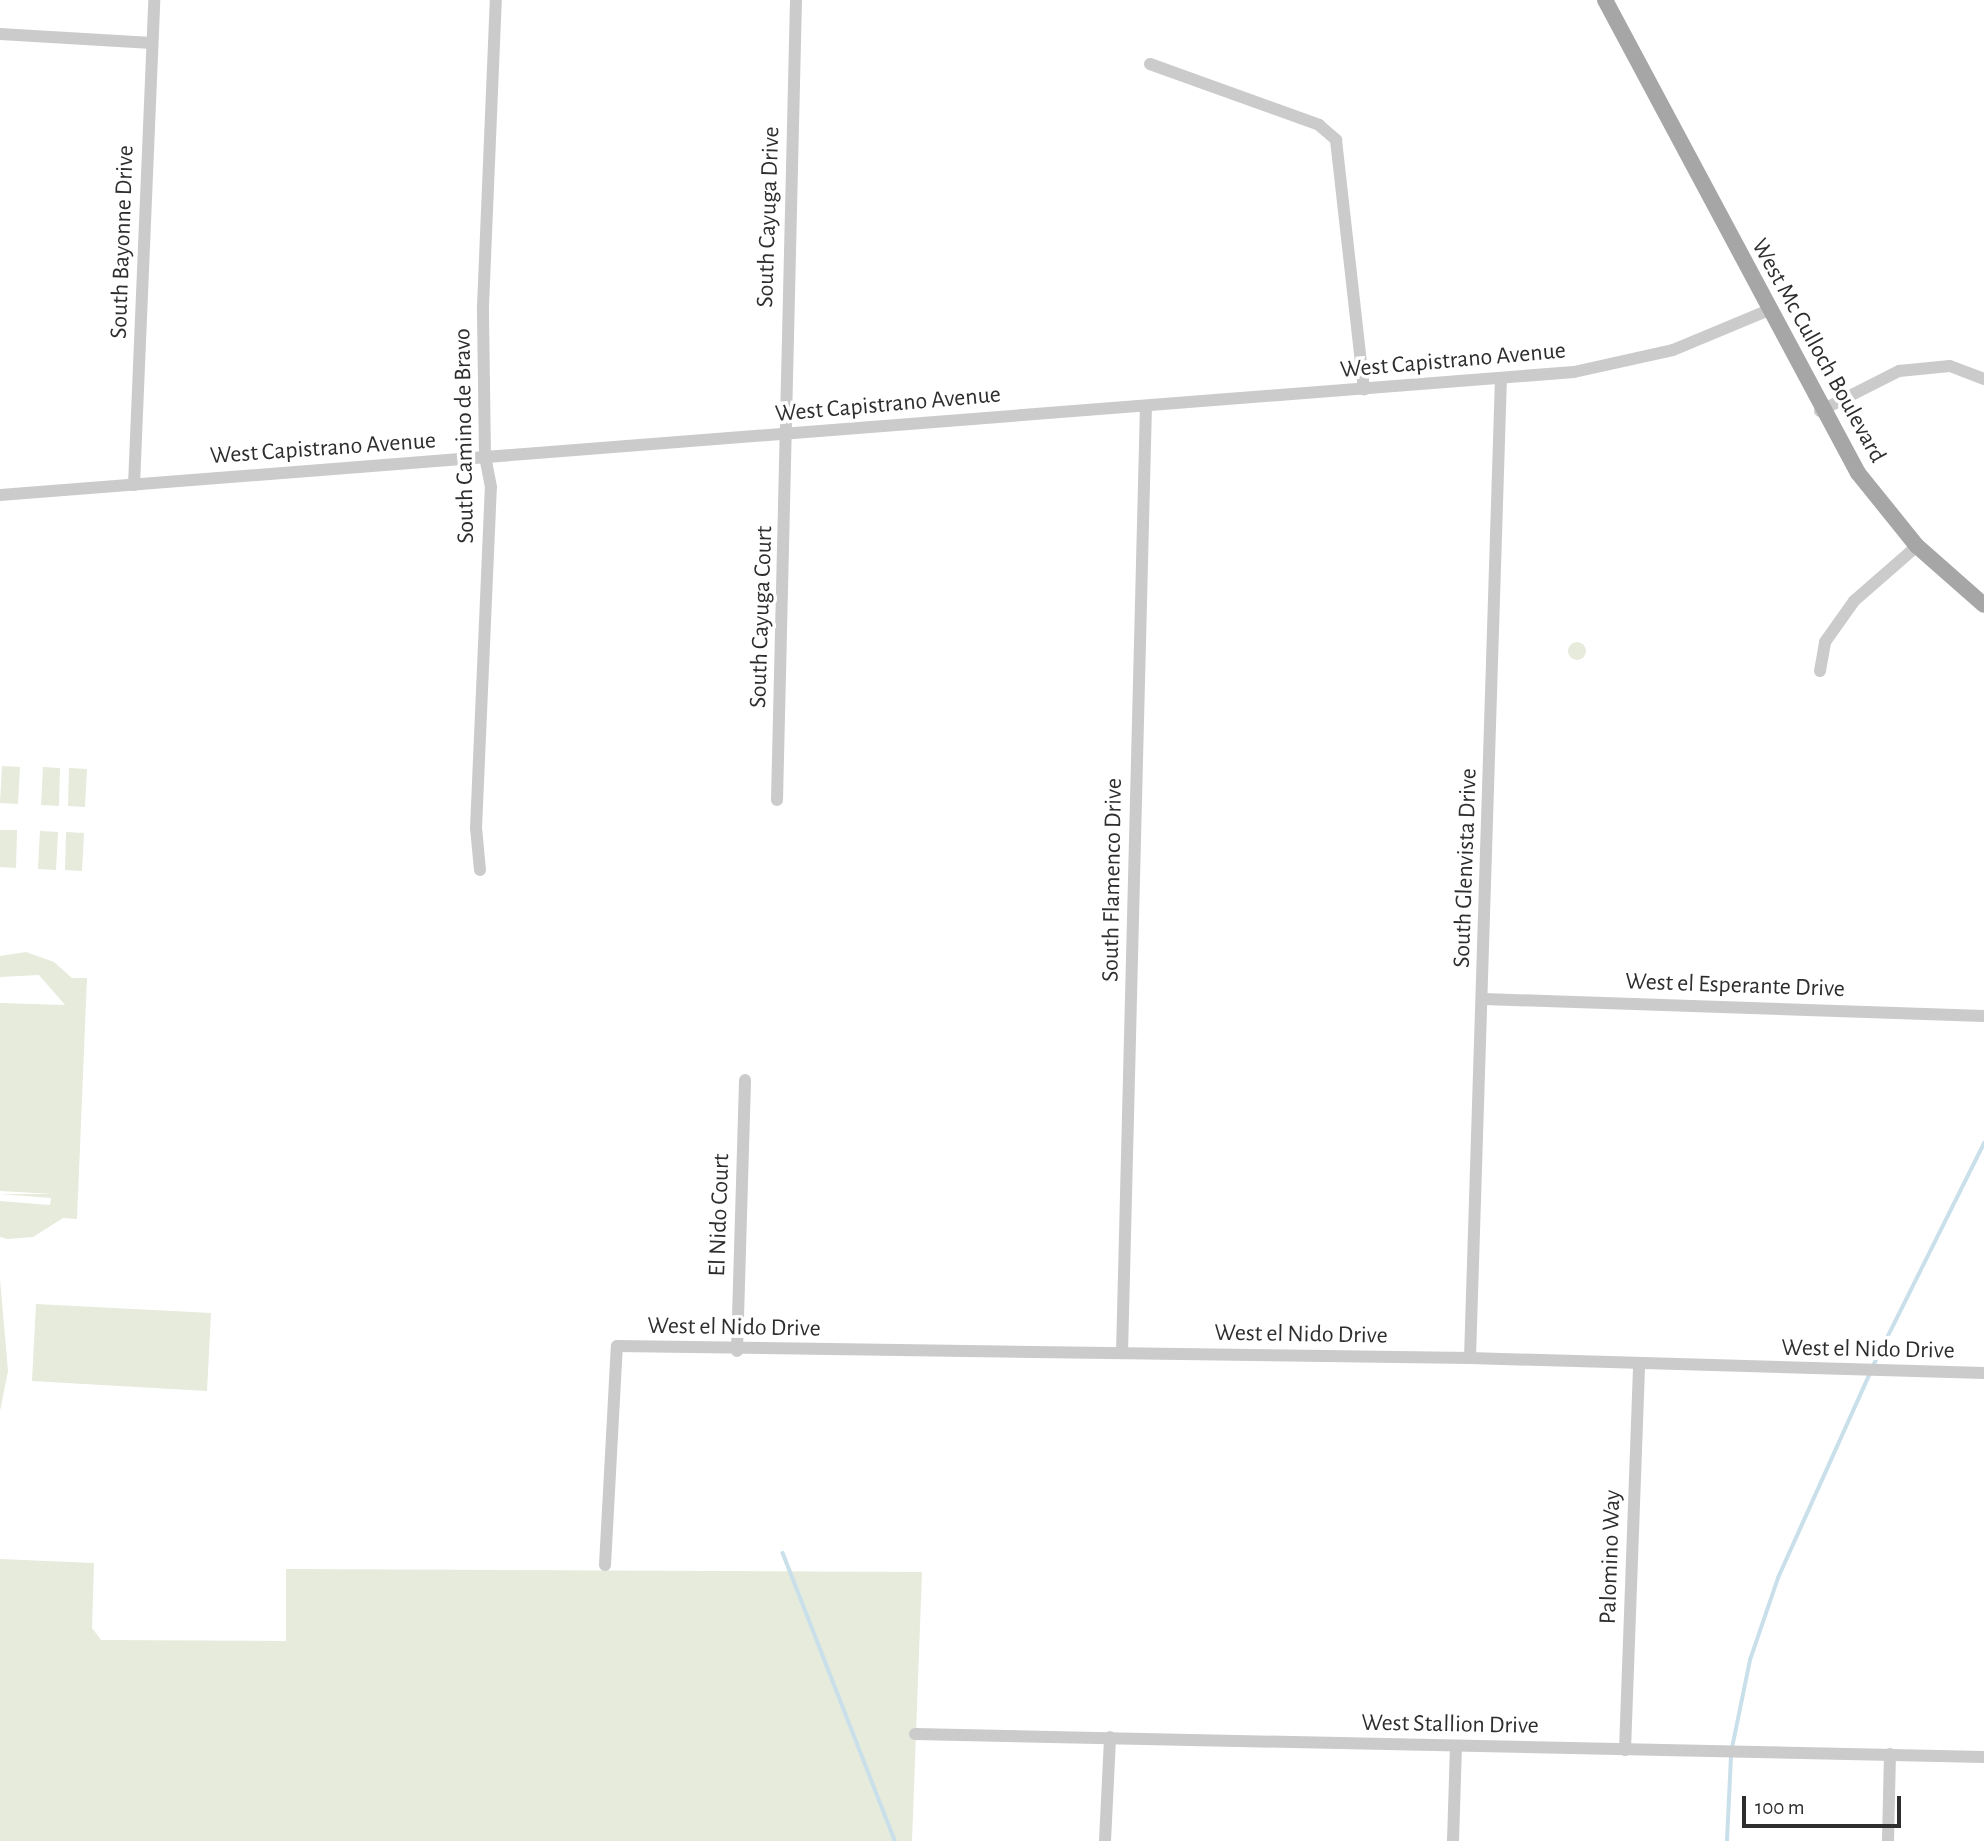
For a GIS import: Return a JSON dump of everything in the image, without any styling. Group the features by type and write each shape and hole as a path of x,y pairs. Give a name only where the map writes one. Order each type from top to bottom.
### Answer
{"main road":[{"name":"West Mc Culloch Boulevard","path":"1605,0 1820,411 1872,495 1917,546 1984,605"}],"street":[{"name":"South Bayonne Drive","path":"134,485 154,0"},
{"name":"South Camino de Bravo","path":"480,870 475,828 491,487 485,457 483,306 496,0"},
{"name":"South Cayuga Drive","path":"789,435 796,0"},
{"path":"0,34 152,43"},
{"path":"1150,64 1319,125 1336,140 1364,389"},
{"name":"West Capistrano Avenue","path":"0,495 1502,379 1640,360 1769,310"},
{"path":"1820,411 1899,371 1950,366 1984,379"},
{"name":"South Glenvista Drive","path":"1470,1358 1484,999 1502,379"},
{"name":"South Flamenco Drive","path":"1122,1353 1146,408"},
{"name":"South Cayuga Court","path":"777,800 789,435"},
{"path":"1820,671 1825,642 1854,601 1917,546"},
{"name":"West el Esperante Drive","path":"1484,999 1984,1016"},
{"name":"El Nido Court","path":"737,1351 745,1080"},
{"name":"West el Nido Drive","path":"605,1565 617,1346 737,1351 1470,1358 1984,1373"},
{"name":"Palomino Way","path":"1625,1750 1639,1365"},
{"name":"West Stallion Drive","path":"915,1734 1984,1757"},
{"path":"1105,1841 1110,1737"},
{"path":"1453,1841 1456,1747"},
{"path":"1888,1841 1890,1754"}],"shaded area":[{"path":"1573,642 1581,642 1586,651 1584,658 1573,660 1568,655 1568,647"},
{"path":"2,766 20,767 18,804 0,803"},
{"path":"43,767 60,768 59,806 41,805"},
{"path":"69,768 87,769 85,807 68,806"},
{"path":"0,830 17,830 16,868 0,867"},
{"path":"40,831 58,832 56,870 38,869"},
{"path":"66,832 84,833 82,871 65,870"},
{"path":"26,952 54,962 72,978 87,978 77,1219 63,1218 33,1237 8,1239 0,1237 0,1201 50,1205 51,1198 0,1194 53,1194 0,1191 0,1003 65,1005 39,975 0,977 0,956"},
{"path":"0,1279 8,1371 0,1411"},
{"path":"36,1304 211,1313 207,1391 32,1381"},
{"path":"0,1559 94,1563 92,1628 101,1640 286,1641 286,1569 922,1572 912,1841 0,1841"}],"waterway":[{"path":"1873,1366 1984,1143"},
{"path":"1732,1748 1750,1660 1778,1578 1870,1373"},
{"path":"783,1553 895,1841"},
{"path":"1727,1841 1731,1756"}]}
